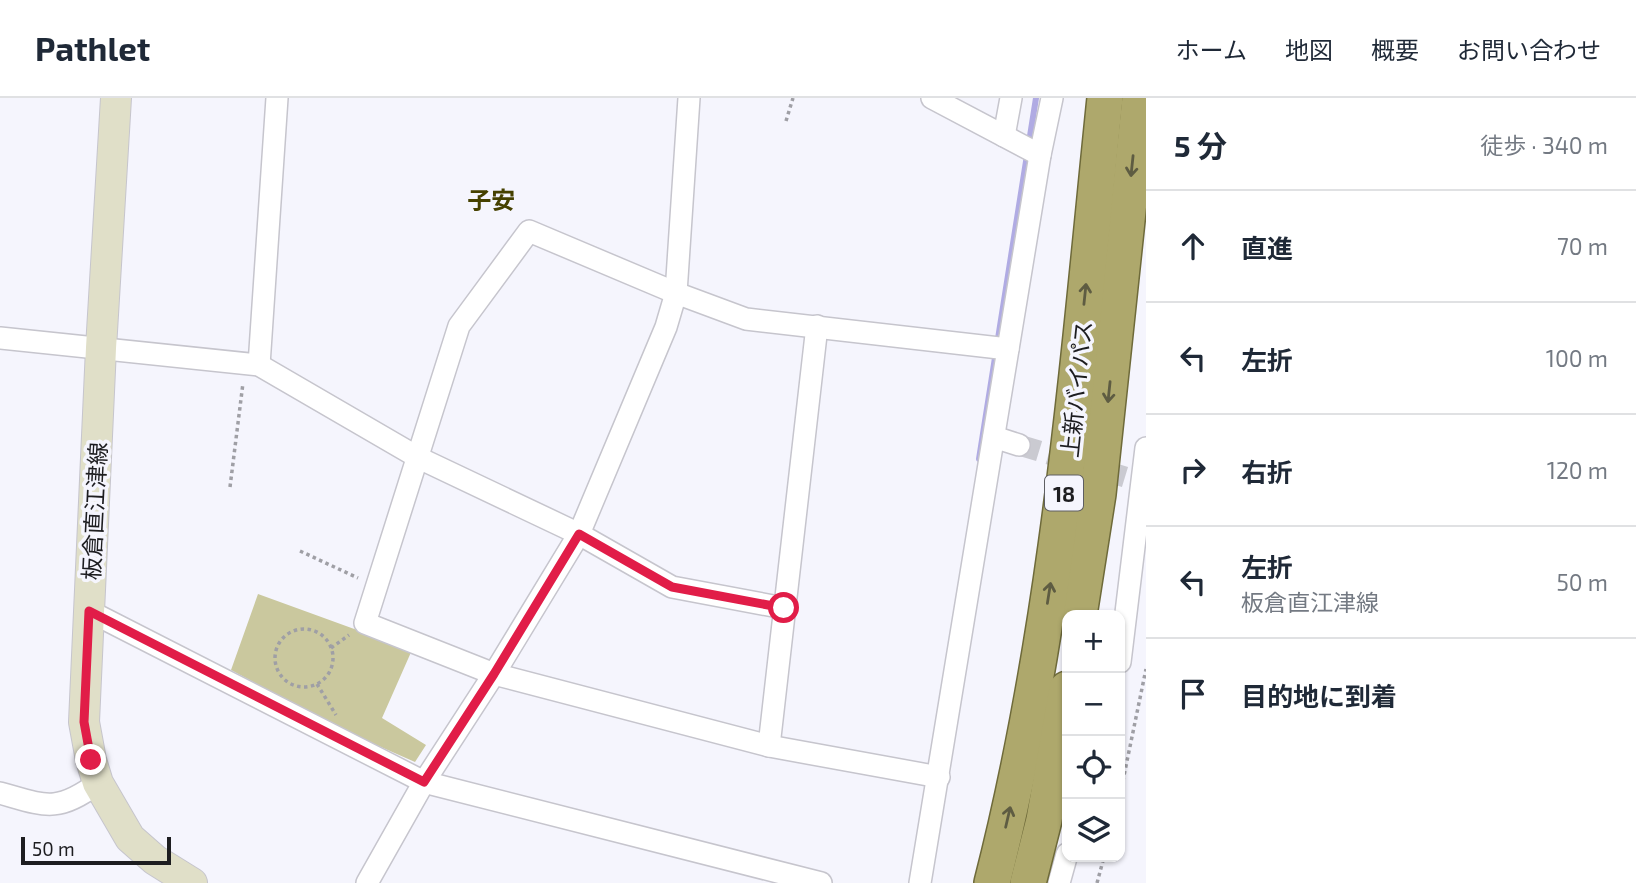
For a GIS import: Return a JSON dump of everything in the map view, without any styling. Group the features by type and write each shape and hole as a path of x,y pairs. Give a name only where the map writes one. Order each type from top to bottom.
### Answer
{"highway":[{"name":"上新バイパス","path":"992,883 1009,817 1041,648 1066,480 1105,98"},
{"name":"上新バイパス","path":"1080,610 1098,494 1140,98"},
{"path":"1028,883 1044,820 1062,717"}],"main road":[{"name":"板倉直江津線","path":"117,98 84,722 98,783 130,838 155,860 192,883"}],"street":[{"path":"252,364 277,98"},
{"path":"366,883 424,782 494,674 579,534 666,327 676,293 690,98"},
{"path":"932,98 1040,155"},
{"path":"1004,136 1011,98"},
{"path":"920,883 1040,155 1052,98"},
{"path":"939,777 769,746 494,674 365,623 459,326 529,231 676,293 746,319 1008,349"},
{"path":"769,746 817,326"},
{"path":"0,338 252,364 419,458 579,534 672,587 784,608"},
{"path":"993,437 1020,445"},
{"path":"1125,610 1137,482 1146,449"},
{"path":"89,611 424,782 821,883"},
{"path":"0,793 55,806 84,793 98,783"},
{"path":"1059,883 1065,862"}],"path":[{"path":"786,121 793,98"},
{"path":"230,487 252,364"},
{"path":"300,551 377,586"},
{"path":"304,629 322,635 332,651 333,661 325,678 307,687 288,682 276,667 274,658 280,641 287,634 304,629"},
{"path":"1125,771 1146,669"},
{"path":"1097,883 1103,862"}],"shaded area":[{"path":"258,594 412,650 382,718 426,745 415,762 340,729 231,670"}],"waterway":[{"path":"979,459 1036,98"}],"tunnel":[{"path":"1019,445 1125,477"}],"district":[{"name":"子安","path":"491,199"}],"route":[{"path":"91,760 84,722 89,611 424,782 494,674 579,534 672,587 784,608"}]}
